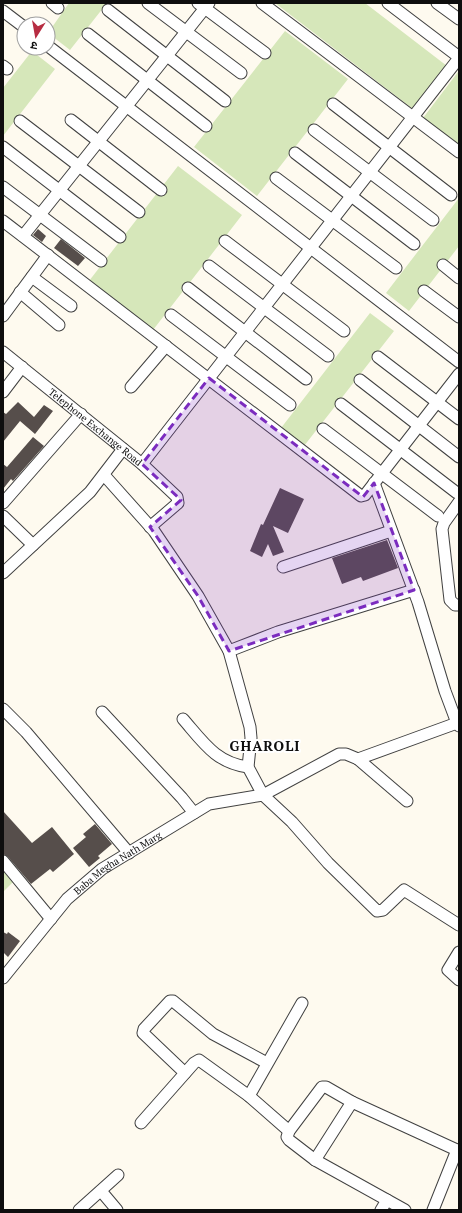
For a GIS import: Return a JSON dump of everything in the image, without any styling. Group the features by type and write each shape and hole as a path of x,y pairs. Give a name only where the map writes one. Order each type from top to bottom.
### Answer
{"street":[{"path":"148,3 241,73"},
{"path":"262,3 414,116 459,152"},
{"path":"388,3 459,58"},
{"path":"437,3 459,19"},
{"path":"23,236 186,32 204,5 265,53"},
{"path":"108,10 225,101"},
{"path":"3,11 16,21"},
{"path":"88,34 206,126"},
{"path":"56,52 459,362"},
{"name":"Telephone Exchange Road","path":"3,352 142,464 459,58"},
{"path":"333,104 451,195"},
{"path":"71,120 161,190"},
{"path":"20,121 139,212"},
{"path":"314,130 433,220"},
{"path":"3,147 120,237"},
{"path":"295,153 414,244"},
{"path":"276,178 396,268"},
{"path":"3,187 102,261"},
{"path":"3,221 361,496 365,495 459,374"},
{"path":"226,241 344,331"},
{"path":"3,316 48,255"},
{"path":"443,265 459,278"},
{"path":"209,266 328,356"},
{"path":"32,278 71,306"},
{"path":"188,288 306,380"},
{"path":"424,291 459,317"},
{"path":"20,292 59,325"},
{"path":"171,315 290,405"},
{"path":"131,387 166,346"},
{"path":"378,357 459,419"},
{"path":"3,392 22,367"},
{"path":"360,380 459,456"},
{"path":"341,404 400,450 457,504 442,529 450,600 459,605"},
{"path":"3,503 81,414"},
{"path":"323,429 438,516"},
{"path":"3,573 90,492 123,449"},
{"path":"142,464 179,501 150,527"},
{"path":"104,475 150,527 198,596 229,651 250,727 251,738 248,767 264,795 292,822 328,864 377,911 383,910 404,890 459,925"},
{"path":"358,759 458,725 445,692 414,590 374,483"},
{"path":"3,516 33,545"},
{"path":"282,567 391,530"},
{"path":"229,651 278,632 414,590"},
{"path":"3,709 26,732 129,853"},
{"path":"102,712 182,798 194,813"},
{"path":"183,719 211,751 222,760 234,765 248,767"},
{"name":"Baba Megha Nath Marg","path":"3,978 67,899 90,878 208,804 264,795 339,754 346,754 358,759"},
{"path":"358,759 407,801"},
{"path":"3,860 51,919"},
{"path":"459,952 448,970 459,980"},
{"path":"185,1073 143,1033 148,1024 170,1002 173,1001 184,1008 213,1034 267,1063"},
{"path":"249,1096 302,1003"},
{"path":"141,1123 194,1062 201,1061 249,1096 289,1131"},
{"path":"405,1210 315,1160 287,1137 289,1131 324,1086 352,1102 458,1151 433,1210"},
{"path":"315,1160 352,1102"},
{"path":"79,1210 118,1175"},
{"path":"100,1191 117,1210"},
{"path":"381,1210 387,1200"}],"highlighted area":[{"path":"209,378 363,497 374,483 414,590 229,651 198,596 150,527 181,500 142,464"}],"green space":[{"path":"69,3 107,3 70,50 56,39 56,22"},
{"path":"275,3 365,3 447,66 413,109"},
{"path":"285,31 348,79 257,196 194,147"},
{"path":"28,56 38,56 55,69 3,136 3,88"},
{"path":"458,72 459,73 459,146 423,118"},
{"path":"178,166 242,215 153,330 89,281"},
{"path":"459,198 459,246 409,311 386,293"},
{"path":"370,313 394,331 304,446 281,428"},
{"path":"3,868 14,881 3,892"}],"building":[{"path":"38,229 46,236 42,242 33,235"},
{"path":"61,239 85,258 78,266 54,248"},
{"path":"18,402 34,417 44,405 53,411 35,434 20,421 3,442 3,412 6,414"},
{"path":"33,437 44,446 13,481 11,479 3,489 3,464 7,467"},
{"path":"280,488 304,499 288,533 273,526 284,552 273,556 268,544 262,557 250,551 261,524 263,525"},
{"path":"387,540 398,568 363,581 361,577 342,584 332,558"},
{"path":"3,811 32,843 52,827 74,854 53,872 50,869 31,884 8,857 3,854"},
{"path":"95,824 112,844 98,856 100,858 89,867 73,848 86,837 83,834"},
{"path":"3,932 7,934 8,932 20,941 8,957 3,952"}],"district":[{"name":"GHAROLI","path":"265,745"}]}
